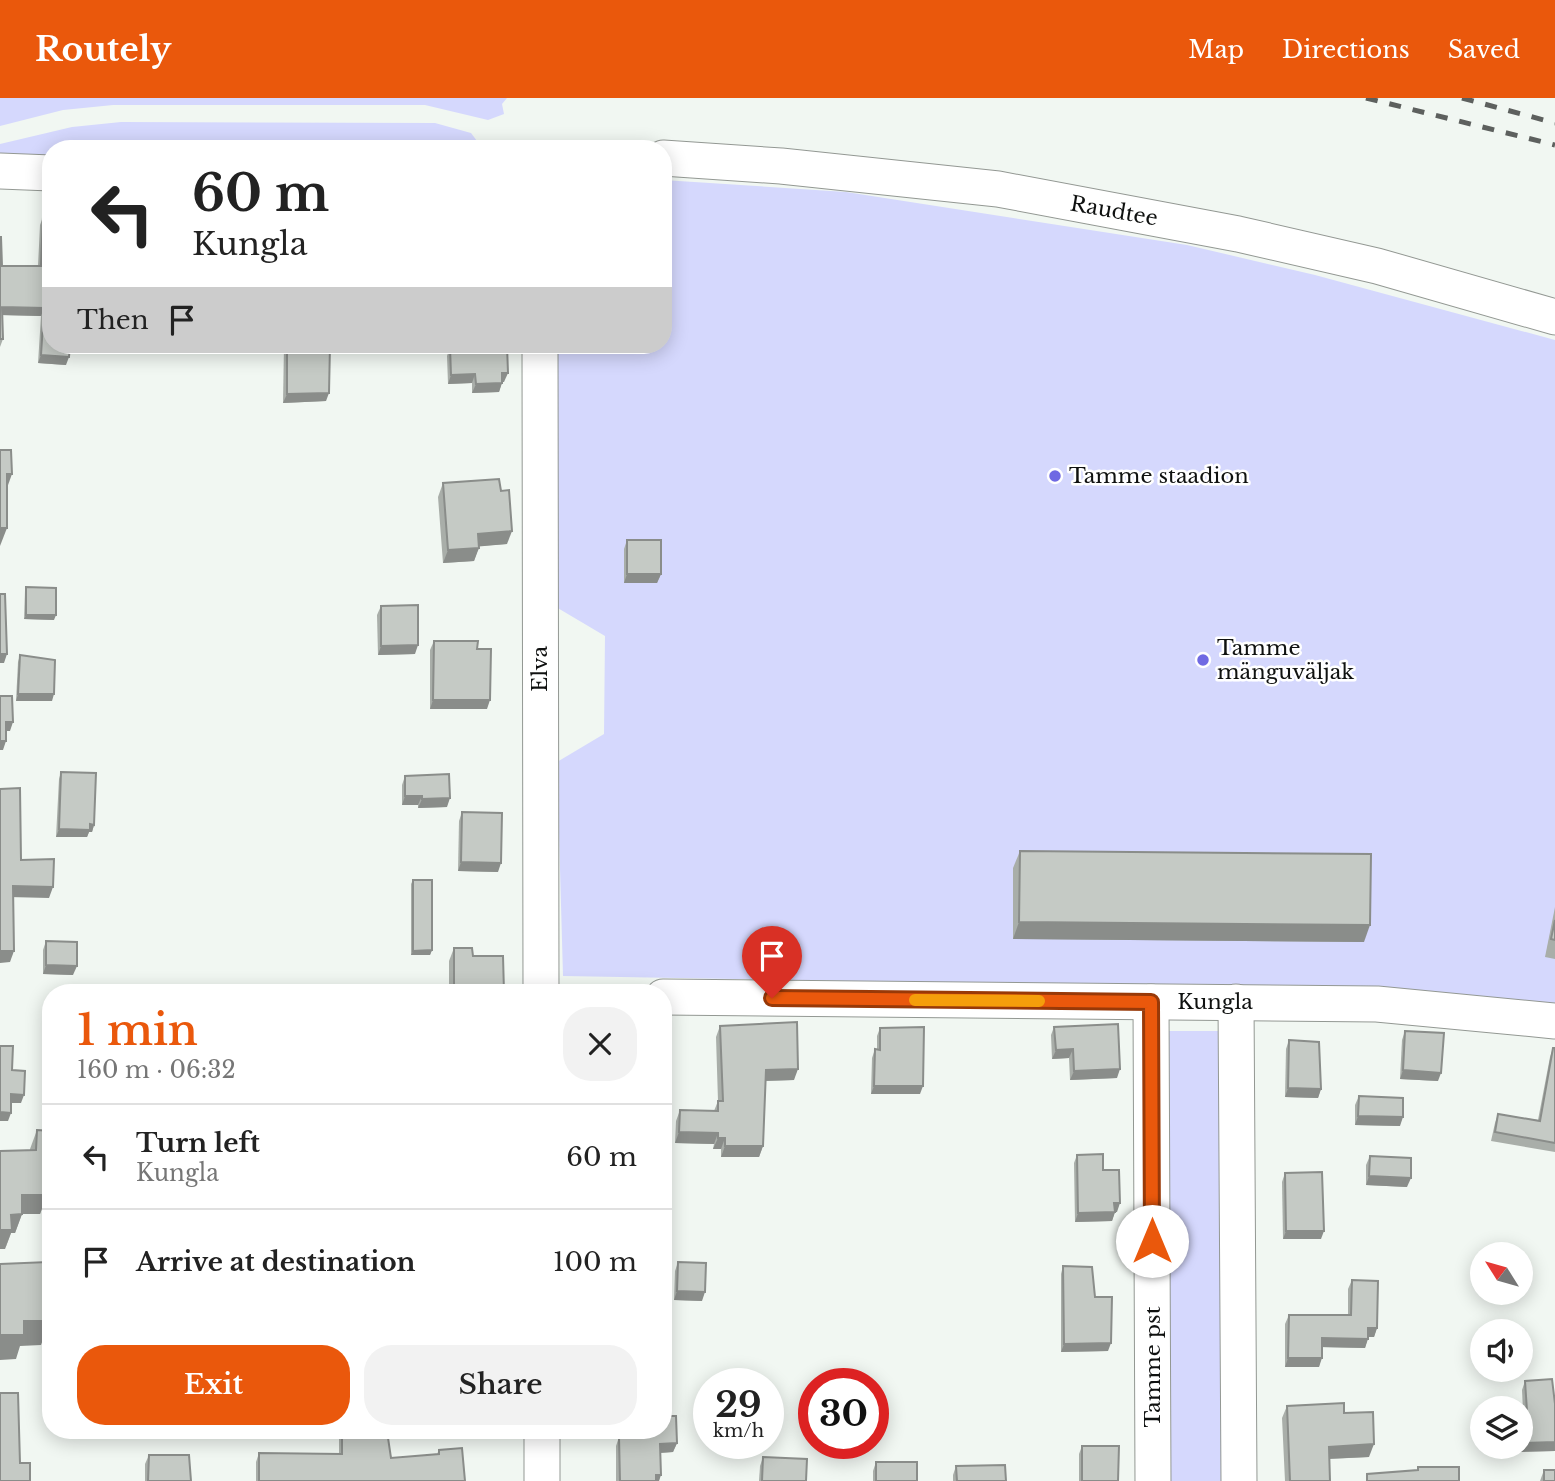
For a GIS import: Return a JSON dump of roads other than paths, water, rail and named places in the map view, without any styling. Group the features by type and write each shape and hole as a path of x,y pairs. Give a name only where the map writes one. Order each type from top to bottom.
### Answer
{"street":[{"name":"Raudtee","path":"672,159 781,166 998,189 1238,233 1377,266 1555,317"},
{"path":"0,172 42,173"},
{"name":"Elva","path":"540,354 541,984"},
{"name":"Kungla","path":"672,997 1377,1004 1555,1021"},
{"name":"Tamme pst","path":"1151,1002 1153,1481"},
{"path":"1236,1002 1239,1481"},
{"path":"542,1439 542,1481"}],"railway":[{"path":"1366,98 1555,145"},
{"path":"1462,98 1555,123"}],"place":[{"name":"Tamme staadion","path":"1055,476"},
{"name":"Tamme mänguväljak","path":"1203,660"}]}
